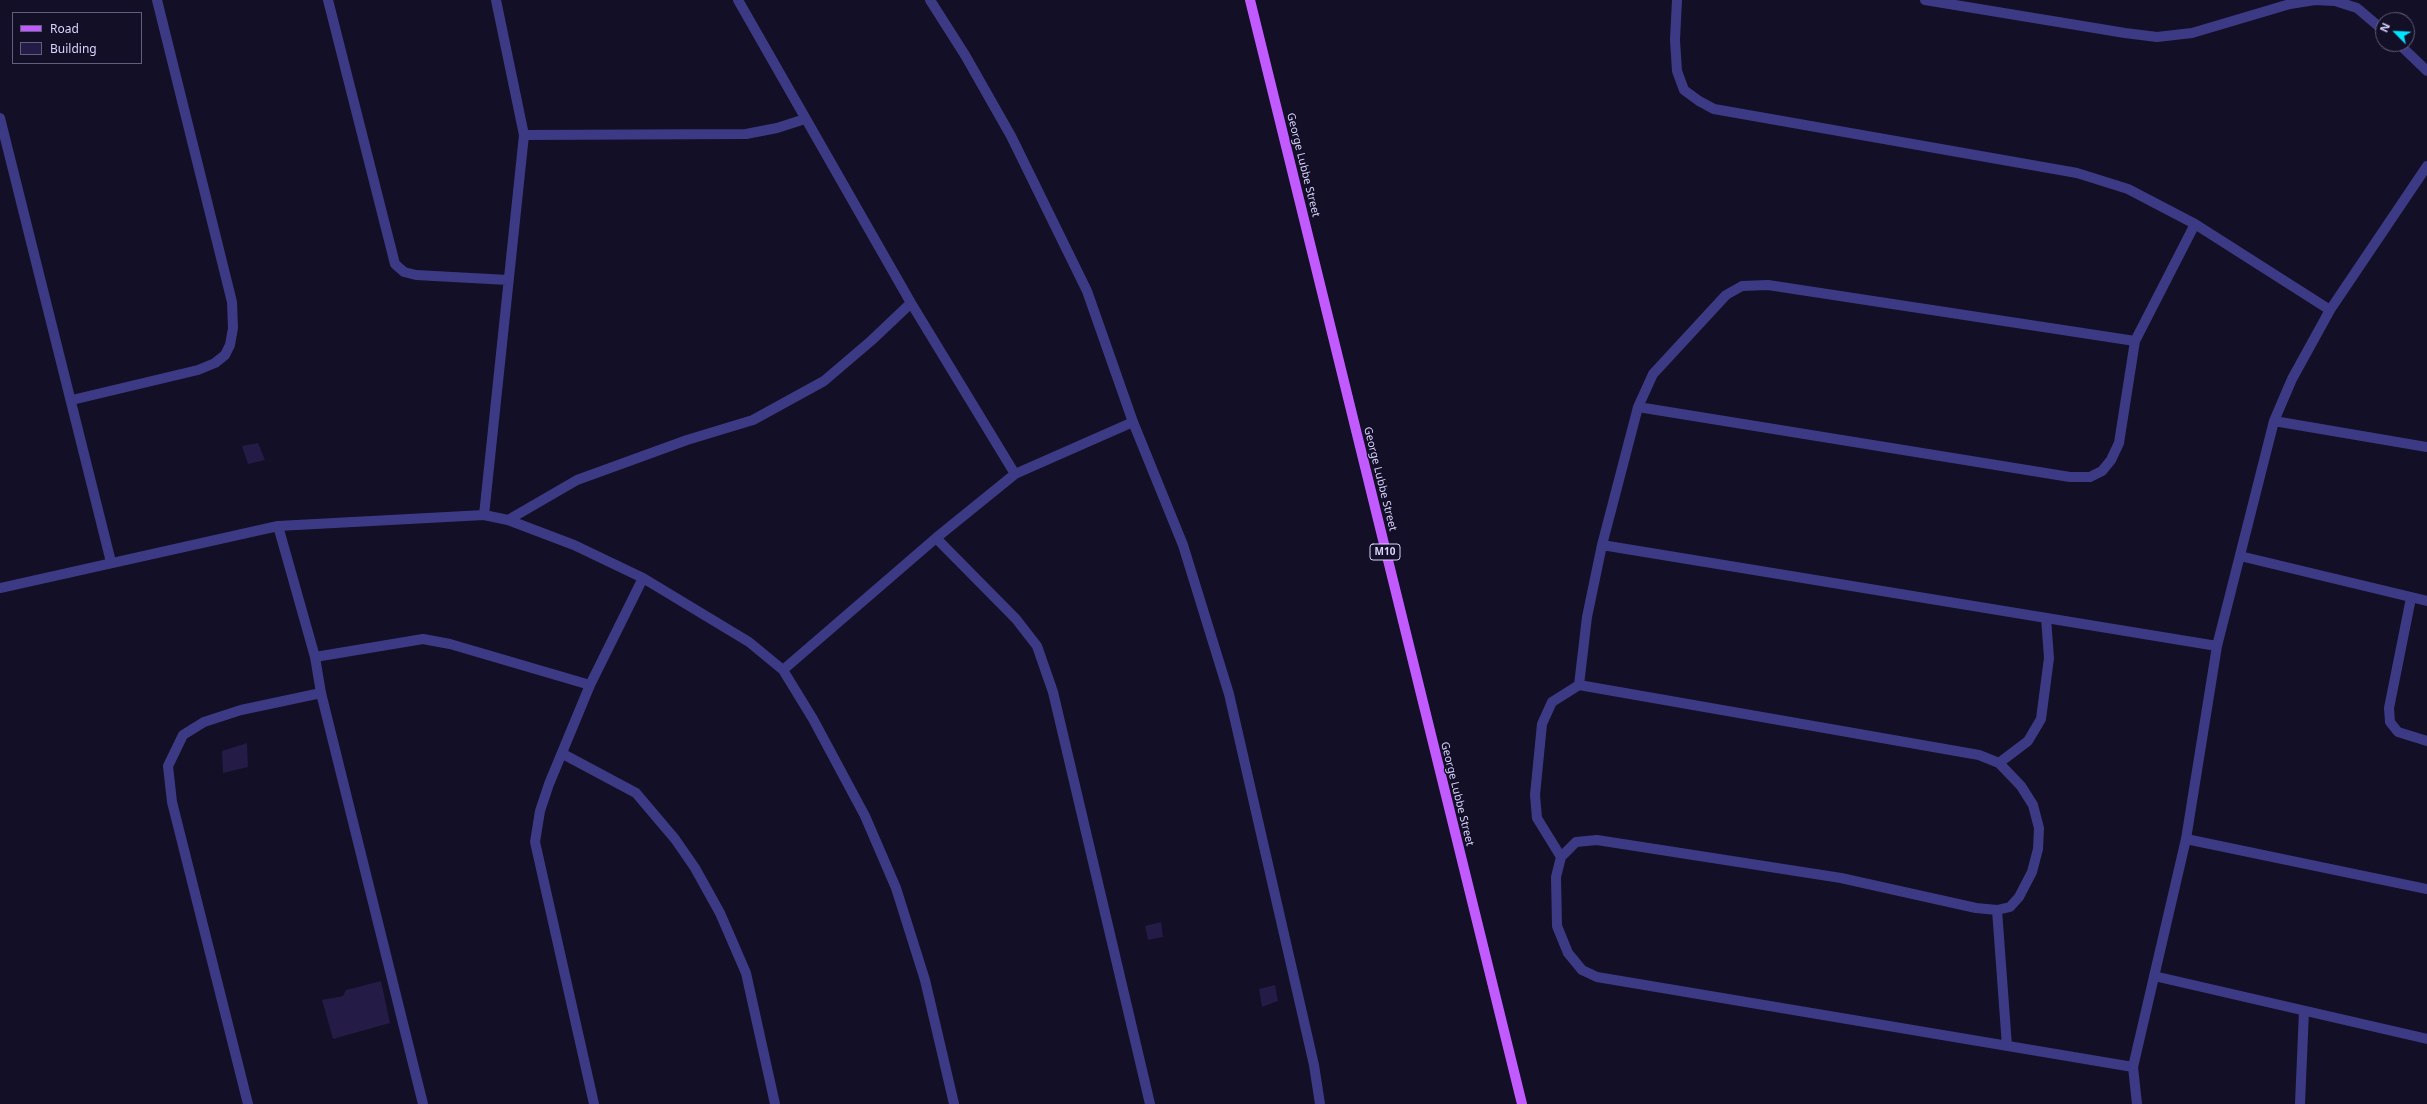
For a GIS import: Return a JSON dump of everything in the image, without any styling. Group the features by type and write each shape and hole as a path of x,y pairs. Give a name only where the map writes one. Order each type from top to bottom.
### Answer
{"main road":[{"name":"George Lubbe Street","path":"1250,0 1522,1104"}],"street":[{"path":"72,400 198,370 215,363 225,355 230,345 233,328 232,302 157,0"},
{"path":"328,0 395,264 404,272 416,275 508,280"},
{"path":"484,515 524,135 496,0"},
{"path":"738,0 911,302 1015,474"},
{"path":"930,0 965,55 1011,136 1083,284 1133,422 1183,545 1228,694 1312,1057 1320,1104"},
{"path":"1677,0 1675,40 1677,71 1684,90 1699,101 1714,109 2077,173 2128,190 2195,224 2330,310"},
{"path":"1925,0 2125,34 2157,37 2192,33 2290,2 2315,0 2335,1 2357,8 2375,23"},
{"path":"2407,52 2427,71"},
{"path":"0,118 72,400 111,562"},
{"path":"524,135 746,134 777,128 805,119"},
{"path":"2137,1104 2133,1067 2186,838 2217,646 2274,421 2292,379 2330,310 2427,166"},
{"path":"1638,407 2070,477 2090,477 2102,472 2111,460 2119,444 2135,341 2195,224"},
{"path":"1579,685 1587,617 1602,545 1638,407 1653,374 1726,295 1742,286 1768,285 2135,341"},
{"path":"508,520 577,480 687,440 753,420 824,381 872,340 911,302"},
{"path":"2274,421 2427,447"},
{"path":"783,670 936,538 1015,474 1133,422"},
{"path":"0,588 111,562 278,526 484,515 508,520 574,545 643,578 749,642 783,670 813,719 865,816 896,888 925,980 954,1104"},
{"path":"278,526 315,657 321,692 423,1104"},
{"path":"936,538 1016,619 1037,646 1055,700 1150,1104"},
{"path":"1602,545 2217,646"},
{"path":"2240,556 2427,601"},
{"path":"594,1104 535,842 540,810 549,784 563,754 590,686 643,578"},
{"path":"2411,598 2389,708 2390,722 2398,732 2411,738 2427,741"},
{"path":"1999,763 2028,741 2041,719 2049,658 2046,618"},
{"path":"315,657 423,639 450,644 590,686"},
{"path":"1561,857 1537,818 1535,795 1542,724 1552,702 1579,685 1979,755 1999,763 2021,786 2033,805 2039,828 2038,849 2032,872 2019,897 2010,907 1997,910 1976,908 1841,878 1597,840 1576,842 1561,857 1556,877 1557,926 1568,954 1582,970 1597,977 2133,1067"},
{"path":"248,1104 172,802 168,766 183,735 204,722 241,710 321,692"},
{"path":"563,754 636,793 676,839 695,868 720,913 746,973 775,1104"},
{"path":"2186,838 2427,889"},
{"path":"1997,910 2006,1046"},
{"path":"2154,976 2427,1039"},
{"path":"2300,1104 2304,1011"}],"building":[{"path":"258,443 265,460 248,464 242,446"},
{"path":"247,743 248,767 223,773 222,751"},
{"path":"1161,922 1163,937 1148,940 1145,926"},
{"path":"381,981 390,1023 333,1039 322,1000 343,996 346,990"},
{"path":"1275,985 1278,1001 1262,1007 1259,989"}]}
